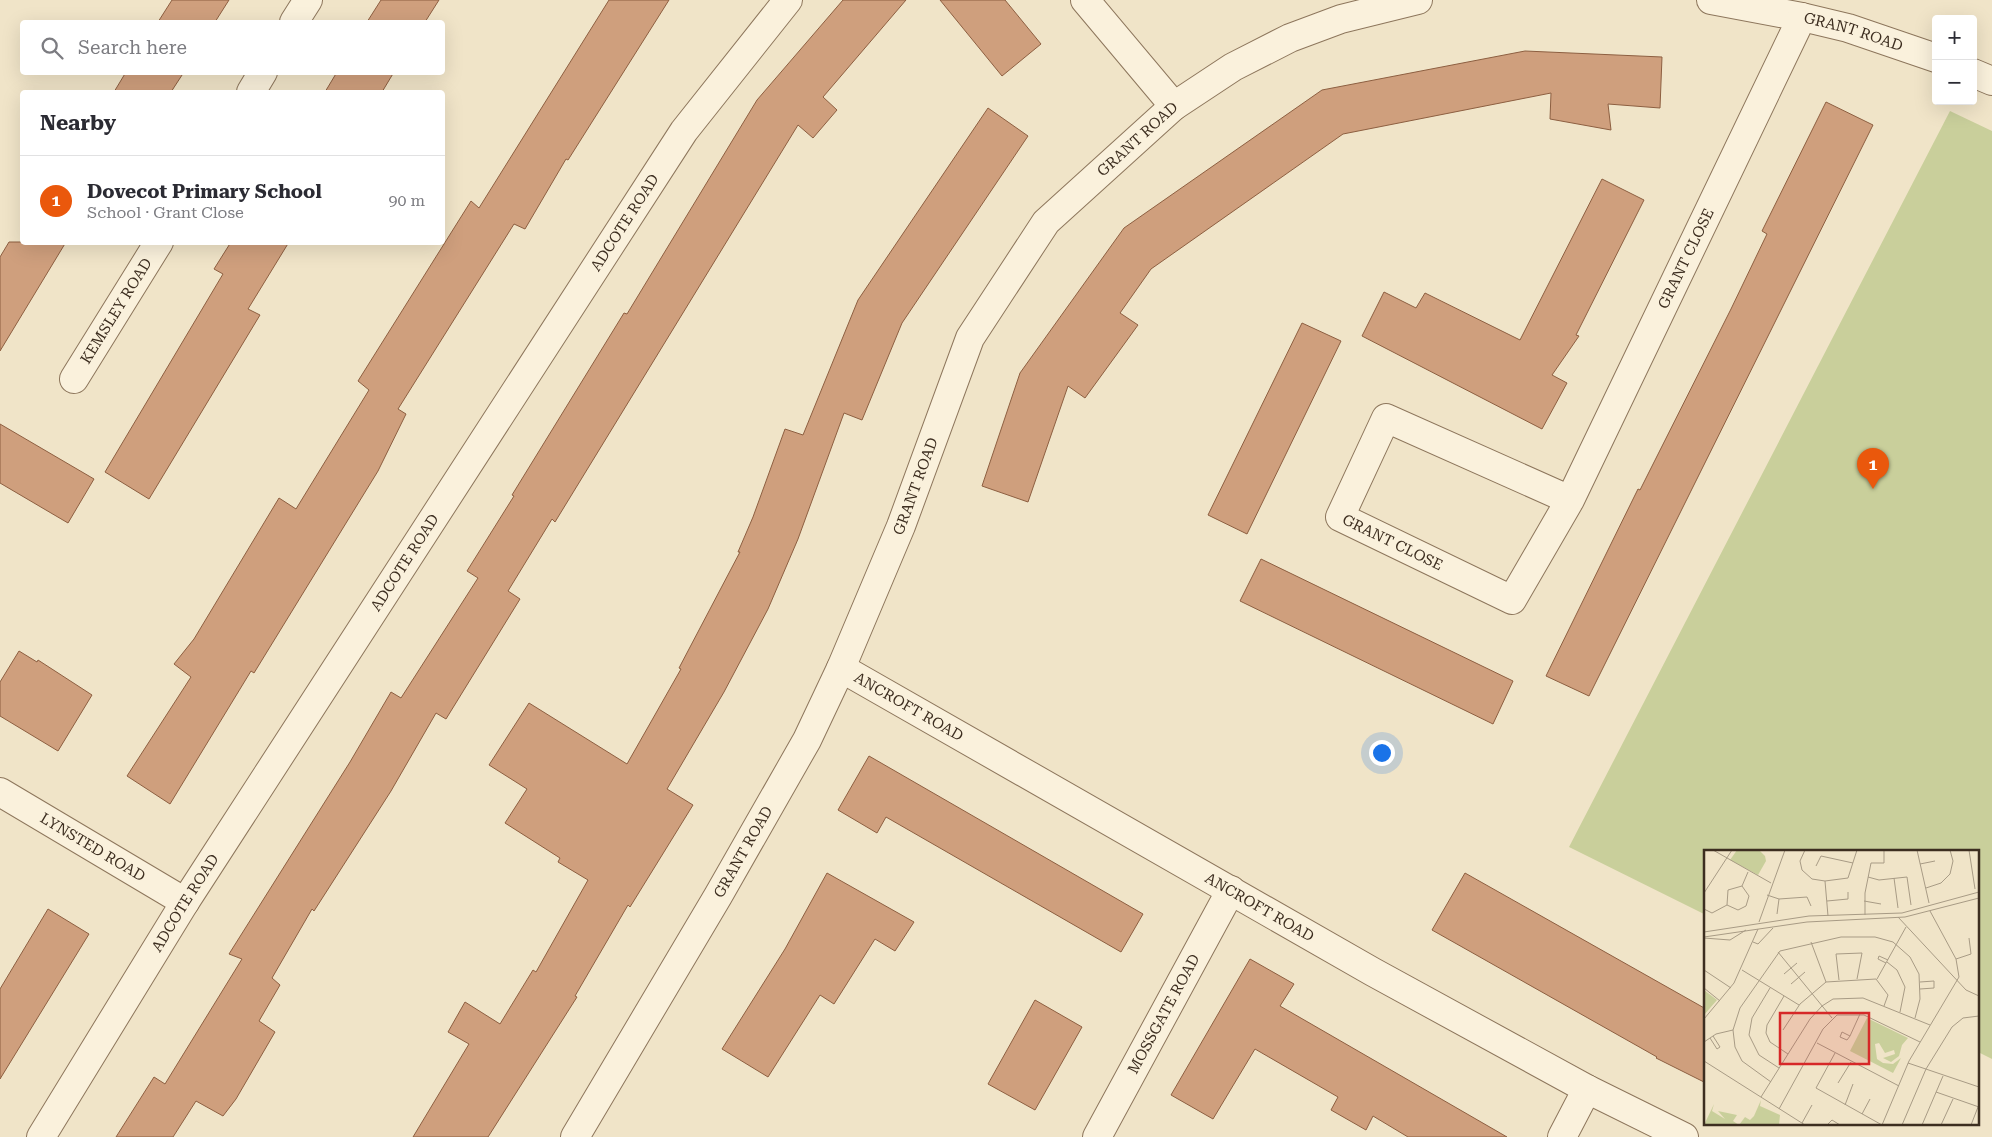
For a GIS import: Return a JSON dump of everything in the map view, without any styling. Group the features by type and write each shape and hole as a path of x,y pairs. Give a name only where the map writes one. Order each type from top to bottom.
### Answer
{"street":[{"path":"295,20 308,0"},
{"name":"ADCOTE ROAD","path":"41,1137 185,902 684,131 788,0"},
{"path":"1086,0 1174,106"},
{"name":"GRANT ROAD","path":"575,1137 807,740 842,668 901,526 970,338 1046,222 1174,106 1233,67 1290,38 1340,19 1418,0"},
{"name":"GRANT ROAD","path":"1711,0 1802,17 1848,28 1932,57"},
{"name":"GRANT CLOSE","path":"1570,500 1386,418 1340,517 1512,600 1570,500 1802,17"},
{"path":"252,90 261,75"},
{"path":"1977,75 1992,81"},
{"name":"KEMSLEY ROAD","path":"74,380 157,245"},
{"name":"ANCROFT ROAD","path":"842,668 1373,972 1587,1089 1684,1137"},
{"name":"LYNSTED ROAD","path":"0,792 185,902"},
{"name":"MOSSGATE ROAD","path":"1097,1137 1231,890"},
{"path":"1562,1137 1587,1089"}],"green space":[{"path":"1950,111 1992,131 1992,1059 1980,1053 1980,850 1704,850 1704,914 1569,847"}],"building":[{"path":"172,0 229,0 216,20 159,20"},
{"path":"381,0 439,0 426,20 368,20"},
{"path":"609,0 669,0 568,160 566,159 525,229 514,224 398,409 406,414 378,471 254,673 251,671 170,804 127,776 191,677 174,664 194,639 279,498 296,509 369,390 358,381 471,201 479,208"},
{"path":"843,0 906,0 823,97 837,110 813,138 798,125 555,522 552,519 508,591 520,599 446,719 436,713 391,791 314,911 312,909 272,978 280,985 259,1021 275,1032 236,1099 223,1116 196,1101 173,1137 116,1137 154,1077 165,1084 242,959 229,954 350,762 391,692 401,698 478,578 467,571 624,313 627,314 757,100"},
{"path":"940,0 1005,0 1041,44 1002,76"},
{"path":"1525,51 1662,57 1660,108 1608,104 1611,130 1550,119 1551,93 1343,134 1151,269 1120,313 1138,325 1085,398 1068,386 1028,502 982,486 1020,373 1124,228 1322,90"},
{"path":"124,75 182,75 172,90 115,90"},
{"path":"335,75 392,75 383,90 326,90"},
{"path":"1826,102 1873,125 1589,696 1546,676 1638,489 1640,490 1731,309 1767,234 1762,231"},
{"path":"988,108 1028,136 902,323 862,420 844,413 798,539 768,609 724,692 667,789 693,805 630,907 628,905 575,996 577,997 488,1137 413,1137 469,1044 448,1032 465,1002 500,1024 533,970 536,972 588,880 558,862 560,858 505,823 527,789 489,765 529,703 627,764 681,669 679,668 740,552 738,552 753,517 785,429 803,435 858,300"},
{"path":"1602,179 1644,200 1576,335 1579,336 1552,375 1567,383 1542,429 1362,336 1384,292 1416,308 1425,293 1520,340"},
{"path":"9,242 20,242 20,245 64,245 0,351 0,257"},
{"path":"229,245 287,245 248,309 260,315 149,499 105,472 223,274 214,269"},
{"path":"1302,323 1341,341 1247,534 1208,515"},
{"path":"0,424 94,479 68,523 0,483"},
{"path":"1261,559 1513,681 1493,724 1240,601"},
{"path":"19,651 37,662 38,660 92,695 58,751 0,716 0,682"},
{"path":"869,756 1143,914 1121,952 886,817 877,833 838,810"},
{"path":"827,873 914,922 895,951 875,939 834,1004 820,995 768,1077 722,1049 785,949"},
{"path":"1465,873 1704,1008 1704,1082 1656,1058 1432,930"},
{"path":"48,909 89,934 0,1079 0,989"},
{"path":"1250,959 1294,984 1280,1006 1507,1137 1408,1137 1373,1116 1366,1130 1331,1110 1338,1097 1255,1049 1213,1119 1171,1095"},
{"path":"1035,1000 1082,1027 1035,1110 988,1084"}],"place":[{"name":"Dovecot Primary School","path":"1873,489"}]}
